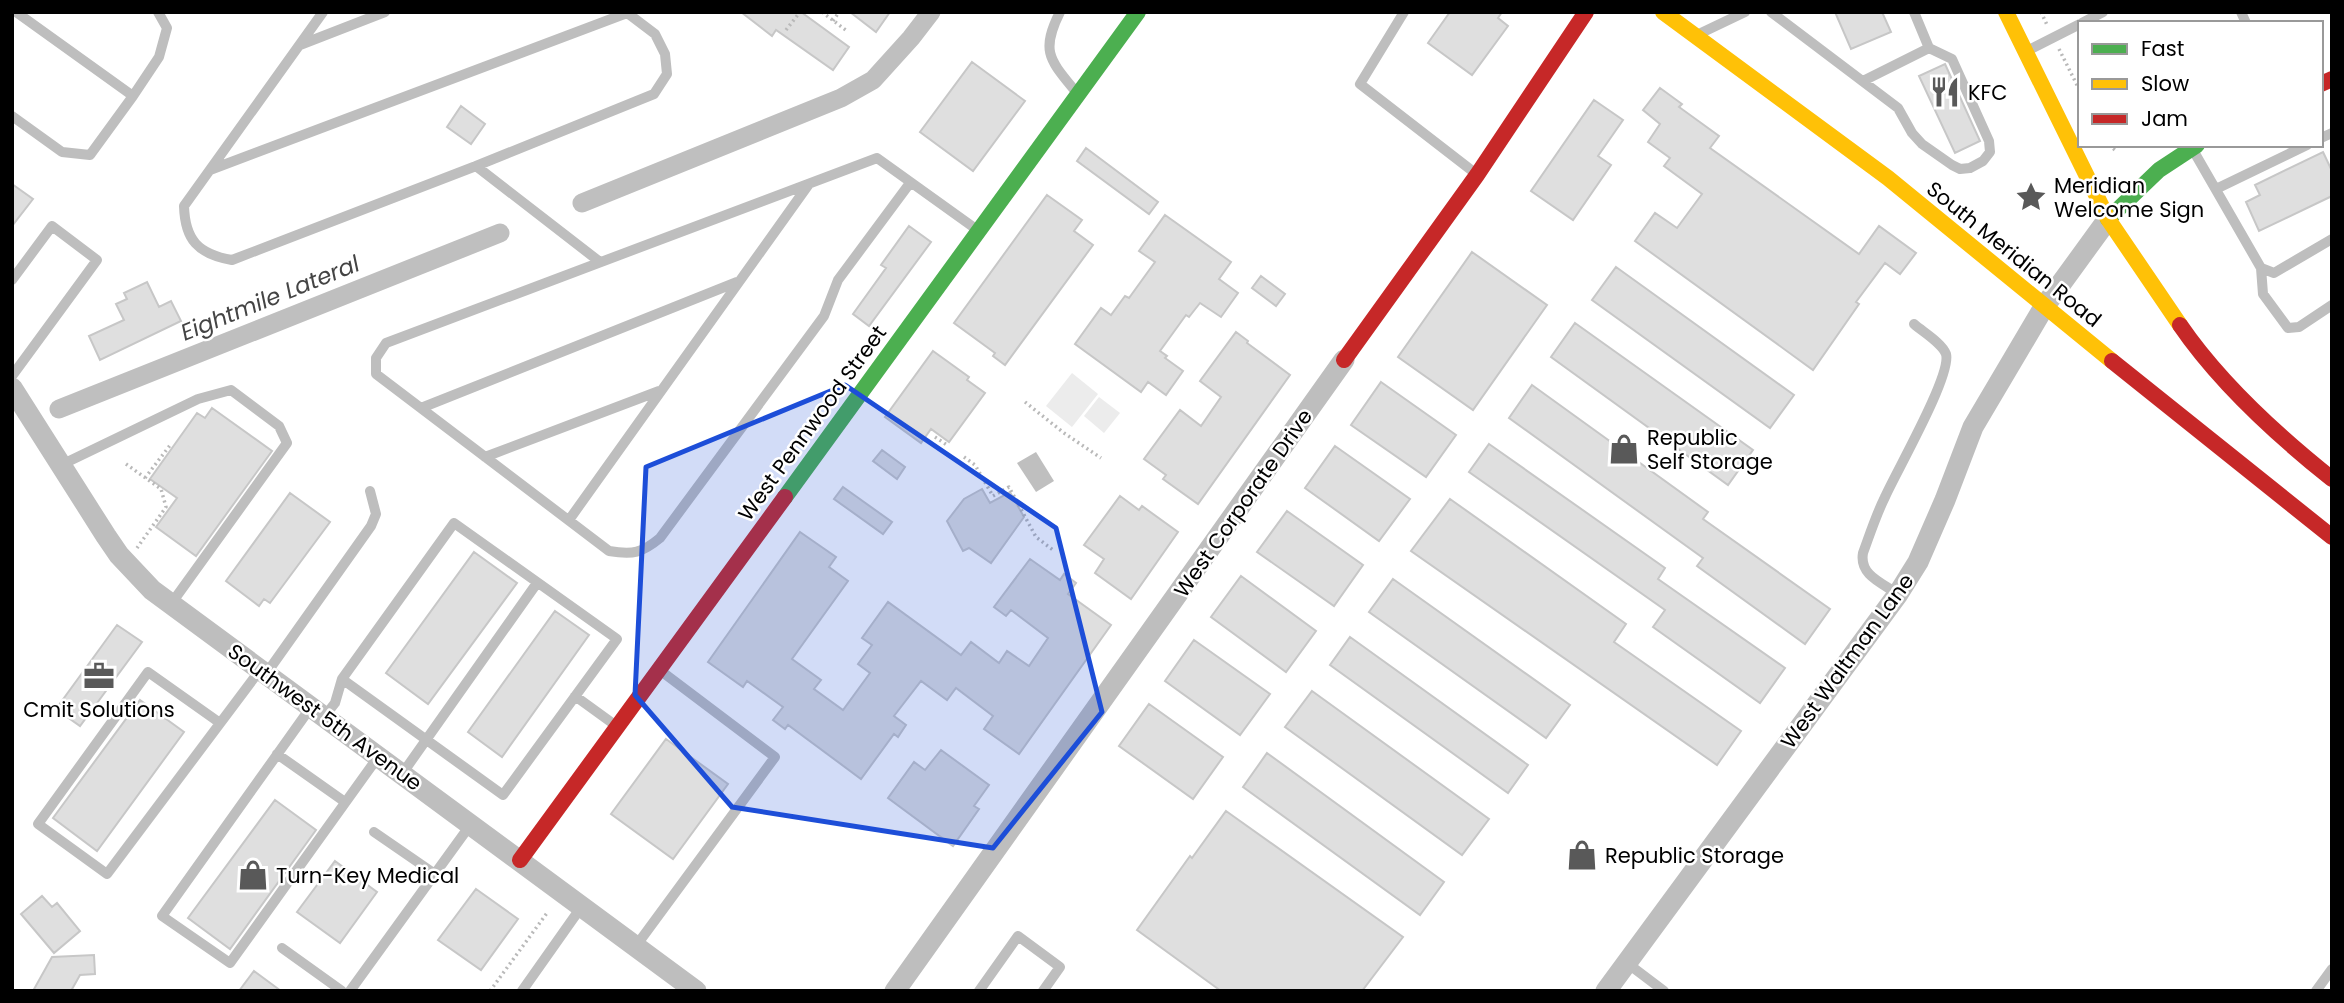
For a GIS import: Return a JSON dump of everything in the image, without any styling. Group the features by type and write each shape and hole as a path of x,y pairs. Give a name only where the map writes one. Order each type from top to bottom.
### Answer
{"street":[{"name":"West Pennwood Street","path":"520,860 1138,12"},
{"name":"West Corporate Drive","path":"895,991 1477,175 1586,12"},
{"name":"South Meridian Road","path":"1663,12 1888,178 2044,307 2332,537"},
{"path":"2006,12 2108,219 2196,348 2283,440 2332,479"},
{"path":"2108,219 2159,170 2193,147"},
{"name":"West Waltman Lane","path":"1606,991 1898,594 1918,562 1973,427 2044,307 2108,219"},
{"path":"2044,307 2104,336"},
{"name":"Southwest 5th Avenue","path":"12,388 119,555 152,590 695,991"}],"lane":[{"path":"16,12 132,96"},
{"path":"12,116 62,152 90,155 159,57 167,29 158,12"},
{"path":"209,171 626,13 655,34 665,54 667,74 653,94 477,166 232,260 211,257 197,246 185,226 184,206 209,171 300,45 323,12"},
{"path":"300,45 384,12"},
{"path":"1060,12 1048,41 1050,52 1055,66 1077,94"},
{"path":"1404,12 1360,84 1477,175"},
{"path":"1771,12 1898,108 1912,133 1932,151 1960,169 1970,168 1983,161 1990,152 1989,141 1952,59 1929,48 1914,12"},
{"path":"2085,21 2103,12"},
{"path":"1695,35 1740,13"},
{"path":"2025,52 2078,25"},
{"path":"1863,81 1929,48"},
{"path":"2195,147 2261,268 2263,294 2288,328 2299,327 2332,305"},
{"path":"2216,189 2303,147"},
{"path":"911,183 838,280 824,316 660,538 646,549 628,554 609,551 376,374 376,358 386,343 877,158 978,230"},
{"path":"477,166 600,261"},
{"path":"569,520 808,184"},
{"path":"12,280 52,226 97,260 12,376"},
{"path":"2261,268 2274,273 2332,239"},
{"path":"421,408 738,282"},
{"path":"1898,594 1867,572 1861,561 1883,500 1939,388 1946,366 1943,350 1914,324"},
{"path":"61,466 198,399 231,390 279,426 287,443 171,604"},
{"path":"485,457 661,390"},
{"path":"220,723 148,672 38,824 107,874 372,526 376,514 370,491"},
{"path":"342,679 503,795 617,639 454,523 342,679 335,703 317,712 277,754 162,916 230,963 378,757"},
{"path":"402,774 537,583"},
{"path":"636,946 775,757 659,669"},
{"path":"575,696 617,726"},
{"path":"277,754 345,802"},
{"path":"350,991 471,824"},
{"path":"373,832 435,874"},
{"path":"522,991 582,906"},
{"path":"979,991 1018,936 1060,967 1043,991"},
{"path":"282,948 342,991"},
{"path":"1627,963 1664,991"},
{"path":"2316,991 2332,969"}],"path":[{"path":"786,30 800,12"},
{"path":"822,12 847,30"},
{"path":"833,20 839,12"},
{"path":"2041,12 2045,21"},
{"path":"2058,48 2078,87"},
{"path":"2111,147 2115,150"},
{"path":"1025,402 1101,458"},
{"path":"935,437 947,445"},
{"path":"145,478 171,444"},
{"path":"964,457 975,465 993,496 1009,487 1036,537 1053,550"},
{"path":"126,464 161,489 166,507 137,548"},
{"path":"490,991 547,913"}],"highlighted area":[{"path":"845,385 1056,528 1102,712 993,848 732,807 635,695 646,467"}],"shaded area":[{"path":"1072,373 1098,394 1072,427 1046,406"},
{"path":"1099,397 1120,413 1104,433 1084,416"},
{"path":"1036,452 1054,481 1036,492 1017,463"}],"building":[{"path":"741,12 801,12 849,47 833,70 776,30 772,36"},
{"path":"850,12 890,12 876,32"},
{"path":"1450,12 1502,12 1498,18 1508,26 1472,75 1428,43"},
{"path":"1835,12 1882,12 1891,32 1851,49"},
{"path":"972,62 1025,101 973,171 920,132"},
{"path":"1945,64 1980,141 1955,153 1919,76"},
{"path":"1660,88 1682,104 1679,107 1719,136 1710,148 1859,254 1879,226 1916,253 1900,274 1885,263 1856,302 1859,304 1813,370 1635,241 1655,213 1677,228 1702,194 1664,166 1670,158 1648,142 1660,124 1643,110"},
{"path":"1594,100 1623,120 1598,156 1611,165 1573,220 1531,191"},
{"path":"461,106 485,124 471,144 447,127"},
{"path":"1086,148 1158,202 1149,214 1077,161"},
{"path":"2323,152 2332,171 2332,196 2259,231 2246,202 2260,195 2255,185"},
{"path":"12,184 33,199 12,226"},
{"path":"1047,195 1082,220 1074,231 1093,245 1005,365 993,356 995,353 954,323"},
{"path":"1165,215 1231,262 1219,279 1238,293 1221,317 1200,303 1189,317 1186,315 1160,351 1183,371 1166,395 1148,382 1141,392 1075,344 1101,308 1111,315 1125,296 1129,298 1155,262 1139,251"},
{"path":"909,226 931,242 869,326 853,314 886,268 881,265"},
{"path":"1472,252 1547,305 1473,410 1398,357"},
{"path":"1616,267 1794,395 1770,428 1592,300"},
{"path":"1261,276 1285,294 1276,306 1252,288"},
{"path":"147,282 159,307 171,301 181,321 100,360 89,336 124,320 116,304 127,299 124,293"},
{"path":"1575,323 1753,450 1728,485 1551,357"},
{"path":"1236,332 1290,375 1198,504 1163,479 1166,475 1144,459 1180,410 1201,426 1221,397 1200,381"},
{"path":"933,351 969,377 967,380 985,393 949,442 931,429 921,443 885,417"},
{"path":"1381,382 1456,435 1426,477 1351,425"},
{"path":"1532,385 1708,512 1703,519 1830,609 1805,644 1697,566 1703,558 1509,418"},
{"path":"212,408 272,451 196,556 156,527 177,498 150,479 197,413 205,418"},
{"path":"1489,444 1665,568 1658,579 1785,668 1760,703 1653,627 1665,610 1469,472"},
{"path":"1335,446 1410,499 1379,541 1305,488"},
{"path":"882,450 905,467 897,479 873,461"},
{"path":"843,487 892,522 883,534 834,499"},
{"path":"982,489 990,503 1010,492 1024,517 991,563 969,548 963,551 947,521 964,499"},
{"path":"290,493 330,522 270,603 264,599 259,606 226,581"},
{"path":"1120,496 1139,510 1142,506 1178,532 1131,599 1095,573 1104,559 1084,545"},
{"path":"1450,499 1626,624 1614,642 1741,731 1717,765 1411,551"},
{"path":"1287,511 1363,565 1334,606 1257,552"},
{"path":"800,532 836,557 829,567 848,581 792,659 821,680 814,689 843,710 870,673 858,664 872,645 862,638 888,602 961,655 971,642 999,663 1007,651 1029,666 1048,638 1011,610 1006,616 994,607 1030,559 1060,580 1064,574 1076,583 1068,594 1111,625 1019,754 984,729 993,716 956,688 947,700 921,681 894,716 906,725 898,737 894,734 861,779 788,725 785,729 773,720 783,707 747,681 743,687 708,662"},
{"path":"474,552 517,583 428,704 386,673"},
{"path":"1241,576 1316,631 1286,672 1211,617"},
{"path":"1393,579 1570,705 1546,738 1369,612"},
{"path":"555,611 589,635 502,757 468,732"},
{"name":"Cmit Solutions","path":"117,625 142,642 80,726 56,709"},
{"path":"1350,637 1528,765 1508,793 1330,665"},
{"path":"1194,640 1270,694 1240,735 1165,681"},
{"path":"1312,691 1489,819 1462,855 1285,727"},
{"path":"140,700 184,732 97,851 53,818"},
{"path":"1149,704 1223,757 1193,799 1119,746"},
{"path":"666,739 728,784 673,859 611,814"},
{"path":"941,750 989,785 974,806 979,809 953,846 888,798 914,762 925,770"},
{"path":"1267,753 1444,882 1420,915 1243,787"},
{"name":"Turn-Key Medical","path":"275,800 316,830 230,949 188,918"},
{"path":"1226,811 1403,937 1362,991 1221,991 1137,930"},
{"path":"335,861 377,892 340,943 297,912"},
{"path":"476,889 518,919 481,970 438,940"},
{"path":"42,896 52,907 57,903 80,931 54,953 21,914"},
{"path":"94,955 95,974 80,975 71,991 33,991 52,957"},
{"path":"254,971 281,991 239,991"}],"waterway":[{"name":"Eightmile Lateral","path":"582,203 841,98 873,80 931,12"},
{"name":"Eightmile Lateral","path":"59,409 500,233"}],"traffic: fast":[{"path":"785,497 1138,12"},
{"path":"2108,219 2159,170 2194,147"}],"traffic: slow":[{"path":"1663,12 1888,178 2112,361"},
{"path":"2006,12 2108,219 2180,325"}],"traffic: jam":[{"path":"1344,360 1477,175 1586,12"},
{"path":"2323,83 2332,79"},
{"path":"2180,325 2213,367 2250,407 2332,479"},
{"path":"2112,361 2332,537"},
{"path":"520,860 785,497"}],"place":[{"name":"KFC","path":"1945,92"},
{"name":"Meridian Welcome Sign","path":"2031,197"},
{"name":"Republic Self Storage","path":"1624,449"},
{"name":"Cmit Solutions","path":"99,676"},
{"name":"Republic Storage","path":"1582,855"},
{"name":"Turn-Key Medical","path":"253,875"}]}
